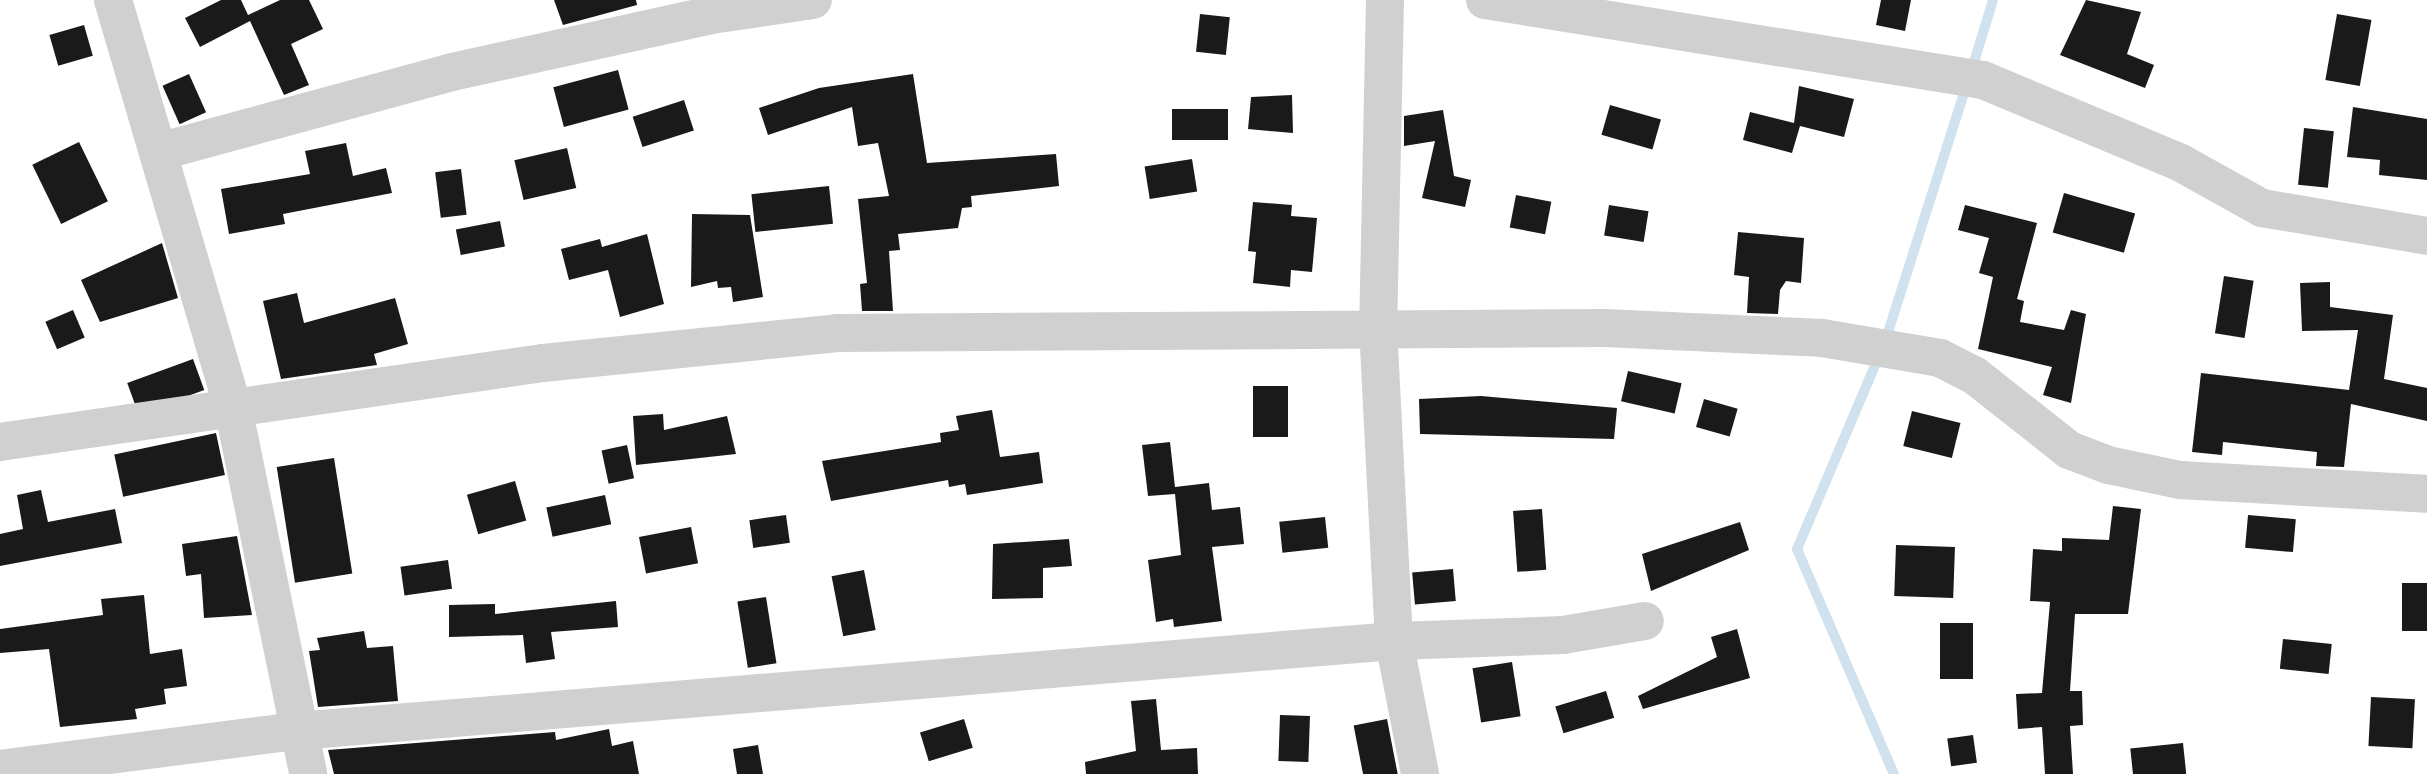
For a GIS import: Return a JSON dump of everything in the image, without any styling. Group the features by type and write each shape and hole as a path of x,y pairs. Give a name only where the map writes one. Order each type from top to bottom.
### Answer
{"street":[{"path":"113,0 233,412 308,774"},
{"path":"159,152 452,72 711,15 813,0"},
{"path":"1385,0 1378,326 1394,641 1420,774"},
{"path":"1485,0 1743,38 1969,79 2181,163 2262,208 2427,236"},
{"path":"0,442 233,412 543,363 837,333 1378,326 1604,328 1882,348 1940,358 1975,375 2069,450 2108,465 2180,480 2427,494"},
{"path":"0,769 297,731 1394,641 1563,635 1645,621"}],"building":[{"path":"221,0 241,0 248,15 280,0 309,0 323,29 291,44 309,85 284,95 250,21 200,47 185,18"},
{"path":"554,0 636,0 637,5 563,25"},
{"path":"1881,0 1911,0 1905,31 1876,25"},
{"path":"2086,0 2141,12 2127,54 2154,65 2145,88 2060,55"},
{"path":"1200,14 1230,17 1226,55 1196,52"},
{"path":"2337,14 2371,20 2360,86 2325,80"},
{"path":"84,25 93,56 58,66 49,35"},
{"path":"618,70 629,110 564,127 553,87"},
{"path":"189,74 206,112 180,124 163,86"},
{"path":"913,74 927,163 1056,154 1059,186 971,196 972,207 962,208 958,228 898,234 900,250 889,251 893,311 862,311 860,284 867,283 858,199 889,196 878,143 858,146 852,107 768,135 759,108 819,88"},
{"path":"1799,86 1854,99 1844,137 1800,126 1792,153 1743,140 1750,112 1794,123"},
{"path":"1292,95 1293,133 1248,129 1251,97"},
{"path":"684,100 694,130 643,147 633,117"},
{"path":"1610,105 1661,120 1652,149 1601,135"},
{"path":"2353,107 2427,119 2427,180 2379,175 2380,160 2347,157"},
{"path":"1172,109 1228,109 1228,140 1172,140"},
{"path":"1443,110 1454,176 1471,180 1465,207 1422,198 1435,141 1404,146 1404,116"},
{"path":"2304,128 2334,131 2328,188 2298,185"},
{"path":"79,142 108,201 61,224 32,165"},
{"path":"346,143 353,176 386,168 392,193 283,214 285,224 229,234 221,189 310,174 305,151"},
{"path":"567,148 576,188 524,200 514,160"},
{"path":"1192,159 1197,192 1150,199 1145,167"},
{"path":"461,169 467,215 441,218 435,172"},
{"path":"829,186 833,224 755,232 751,194"},
{"path":"2064,193 2135,213 2124,253 2053,232"},
{"path":"1516,195 1551,202 1545,234 1510,227"},
{"path":"1253,202 1292,205 1291,216 1317,218 1312,272 1291,270 1290,287 1253,283 1256,252 1248,251"},
{"path":"1609,205 1649,211 1644,242 1604,236"},
{"path":"1965,205 2037,223 2017,299 2024,301 2020,322 2064,330 2071,310 2086,314 2071,403 2043,395 2052,367 1978,349 1993,277 1979,273 1989,238 1958,230"},
{"path":"692,214 750,215 763,297 733,302 731,287 718,288 717,281 691,287"},
{"path":"500,221 505,247 461,255 456,230"},
{"path":"1738,232 1804,238 1801,283 1786,281 1780,290 1778,314 1747,313 1749,277 1734,275"},
{"path":"647,234 664,304 620,317 608,270 569,280 561,249 600,239 602,247"},
{"path":"162,243 178,298 100,322 81,280"},
{"path":"2224,276 2254,281 2245,338 2215,333"},
{"path":"2330,282 2330,307 2393,315 2384,379 2427,388 2427,421 2351,404 2344,467 2316,466 2317,452 2223,442 2222,455 2192,452 2201,373 2349,390 2358,330 2302,331 2300,283"},
{"path":"297,293 304,323 395,298 408,344 374,354 377,365 281,379 263,301"},
{"path":"73,310 85,338 57,349 45,322"},
{"path":"193,359 204,390 139,414 127,383"},
{"path":"1628,371 1682,383 1675,414 1621,401"},
{"path":"1253,386 1288,386 1288,437 1253,437"},
{"path":"1481,396 1617,408 1614,439 1420,434 1419,399"},
{"path":"1704,399 1738,409 1730,437 1696,427"},
{"path":"992,410 1000,457 1039,452 1043,483 967,495 965,484 949,487 948,480 831,501 822,461 941,442 940,433 959,430 956,416"},
{"path":"1912,411 1961,423 1952,458 1903,446"},
{"path":"663,414 664,430 727,416 736,454 636,465 633,416"},
{"path":"216,433 225,475 123,497 114,455"},
{"path":"1170,442 1175,487 1209,483 1212,510 1240,507 1244,544 1212,547 1222,621 1174,627 1173,619 1156,622 1148,560 1181,555 1175,494 1148,496 1142,445"},
{"path":"627,445 634,478 609,484 602,450"},
{"path":"334,458 352,574 295,583 277,467"},
{"path":"515,481 526,520 478,534 467,495"},
{"path":"41,490 48,522 115,509 122,543 0,566 0,534 23,529 17,495"},
{"path":"605,495 611,524 553,537 546,507"},
{"path":"2113,506 2141,509 2128,614 2075,614 2070,691 2082,691 2083,725 2070,726 2073,774 2045,774 2042,727 2018,729 2016,694 2042,693 2050,602 2030,601 2033,549 2062,551 2062,538 2109,540"},
{"path":"1542,509 1546,570 1517,572 1513,511"},
{"path":"786,515 790,543 753,548 749,520"},
{"path":"2248,515 2296,519 2293,552 2245,548"},
{"path":"1325,517 1328,548 1282,553 1279,522"},
{"path":"1740,522 1749,550 1651,591 1642,554"},
{"path":"691,527 698,563 646,573 639,537"},
{"path":"237,536 252,615 204,618 201,574 186,576 182,544"},
{"path":"1069,539 1072,566 1043,568 1043,598 992,599 993,544"},
{"path":"1896,545 1955,547 1953,598 1894,596"},
{"path":"448,560 452,589 405,595 400,567"},
{"path":"1453,569 1456,601 1415,604 1412,573"},
{"path":"864,570 876,630 843,636 832,576"},
{"path":"2402,583 2427,583 2427,631 2402,631"},
{"path":"144,595 150,654 182,649 187,686 164,689 166,704 135,709 137,719 60,727 49,649 0,653 0,629 103,615 101,599"},
{"path":"766,597 776,663 748,668 737,602"},
{"path":"616,601 618,627 551,632 555,659 526,663 523,635 449,637 449,605 495,604 495,614"},
{"path":"1940,623 1973,623 1973,679 1940,679"},
{"path":"1737,629 1750,678 1643,709 1638,696 1717,657 1711,637"},
{"path":"364,631 367,648 393,646 398,701 318,707 309,651 320,650 317,638"},
{"path":"2283,639 2332,644 2329,674 2280,669"},
{"path":"1512,662 1521,716 1481,723 1472,668"},
{"path":"1606,691 1614,718 1564,733 1555,706"},
{"path":"2371,697 2415,699 2412,748 2368,746"},
{"path":"1156,699 1161,750 1197,748 1198,774 1086,774 1085,762 1136,751 1131,701"},
{"path":"1280,715 1310,716 1308,762 1278,761"},
{"path":"964,719 973,748 929,761 920,732"},
{"path":"1387,719 1398,774 1363,774 1354,725"},
{"path":"609,729 612,746 633,741 639,774 334,774 328,750 555,732 556,740"},
{"path":"1973,735 1977,763 1951,766 1947,739"},
{"path":"2183,743 2186,774 2133,774 2130,749"},
{"path":"758,745 763,774 737,774 733,749"}],"waterway":[{"path":"1971,72 1993,0"},
{"path":"1885,342 1966,86"},
{"path":"1879,356 1797,549 1894,774"}]}
